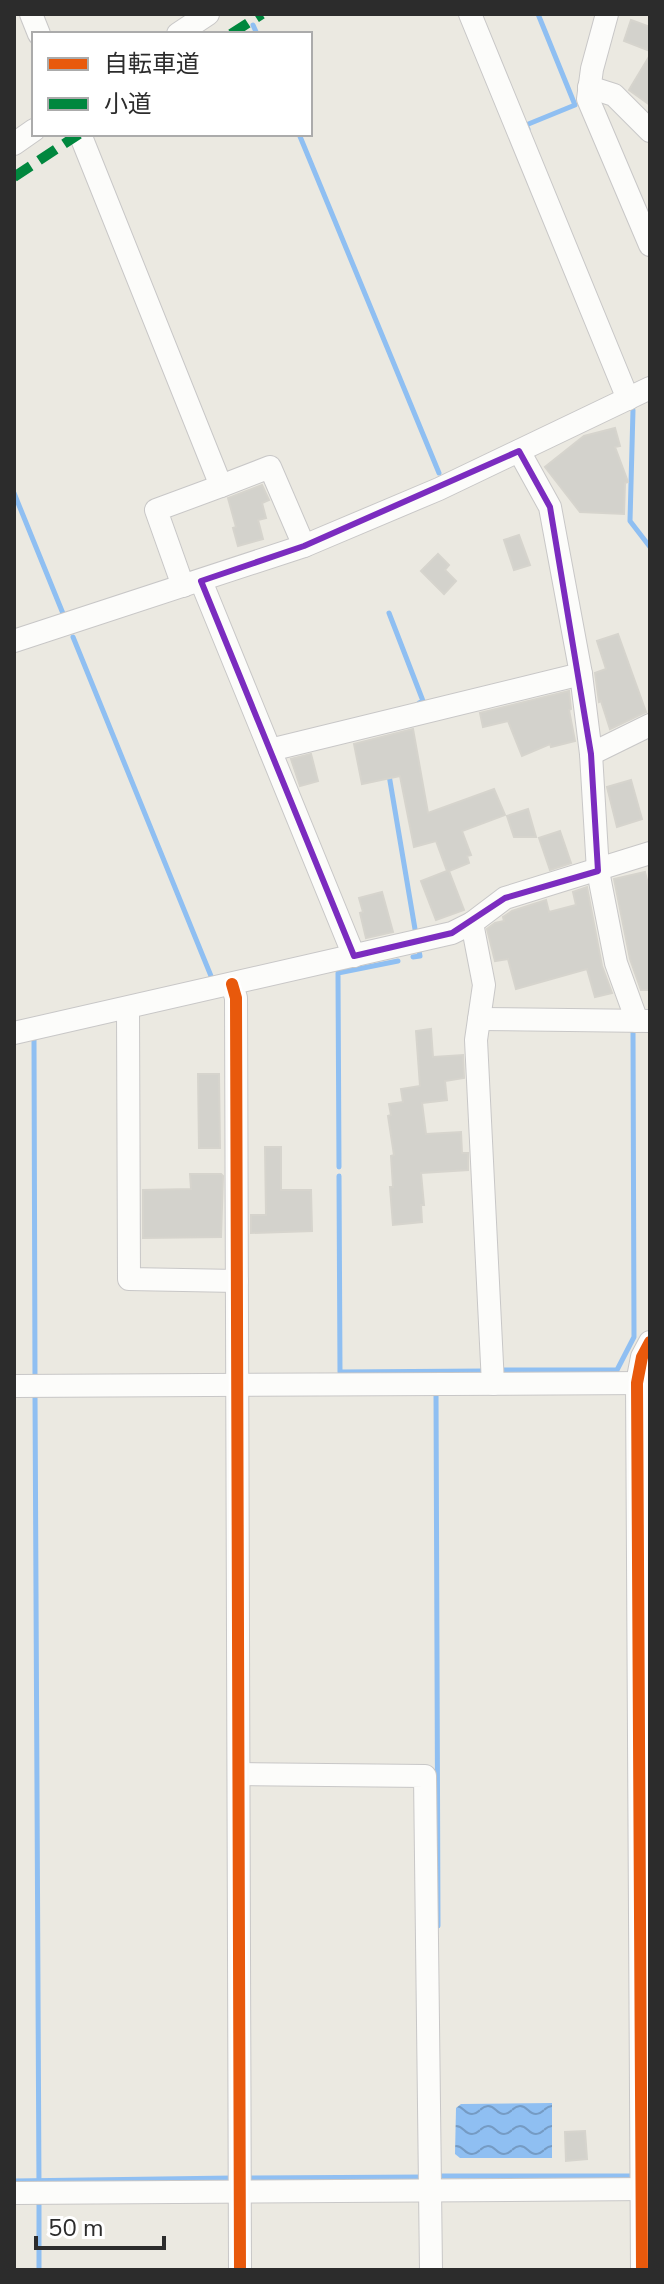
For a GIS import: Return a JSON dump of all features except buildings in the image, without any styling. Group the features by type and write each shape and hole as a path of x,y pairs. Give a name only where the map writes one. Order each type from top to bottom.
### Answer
{"street":[{"path":"181,32 208,14"},
{"path":"470,14 628,399"},
{"path":"607,14 588,99 650,245"},
{"path":"589,87 614,95 650,131"},
{"path":"14,144 32,131"},
{"path":"81,136 221,486"},
{"path":"14,641 304,546 439,489 650,388"},
{"path":"479,1019 644,1021 616,963 598,871 591,754 581,674 550,507 519,451"},
{"path":"304,546 270,467 156,510 270,750 354,956"},
{"path":"270,750 581,674"},
{"path":"591,754 650,725"},
{"path":"15,1030 128,1008 452,933 472,923 505,898 650,853"},
{"path":"472,923 484,985 476,1040 493,1384"},
{"path":"232,984 236,998 240,2270"},
{"path":"128,1008 129,1279 237,1281"},
{"path":"642,2270 642,1357 650,1342"},
{"path":"14,1386 644,1383"},
{"path":"239,1774 425,1776 431,2270"},
{"path":"14,2193 240,2183 644,2184"}],"highlighted area":[{"path":"519,451 550,507 591,754 598,871 505,898 452,933 354,956 201,581 304,546"}],"water":[{"path":"552,2103 552,2158 460,2158 455,2154 456,2108 461,2104"}],"waterway":[{"path":"528,129 526,125 575,105 538,14"},
{"path":"253,25 256,32"},
{"path":"300,136 439,473"},
{"path":"633,410 630,521 650,547"},
{"path":"14,493 64,616"},
{"path":"389,613 423,701 419,703"},
{"path":"73,637 211,976"},
{"path":"389,775 416,935"},
{"path":"413,957 420,956 419,951"},
{"path":"339,1167 338,973 398,961"},
{"path":"502,1370 617,1370 634,1337 633,1030"},
{"path":"34,1040 35,1379"},
{"path":"339,1176 340,1372 485,1371"},
{"path":"436,1391 438,1926"},
{"path":"35,1394 39,2188"},
{"path":"435,2176 637,2176"},
{"path":"247,2178 425,2177"},
{"path":"14,2181 233,2178"},
{"path":"39,2199 39,2270"}],"marked path":[{"path":"234,32 262,14"},
{"path":"14,177 76,136"}],"cycle path":[{"path":"232,984 236,998 240,2270"},
{"path":"642,2270 637,1383 642,1357 650,1342"}]}
